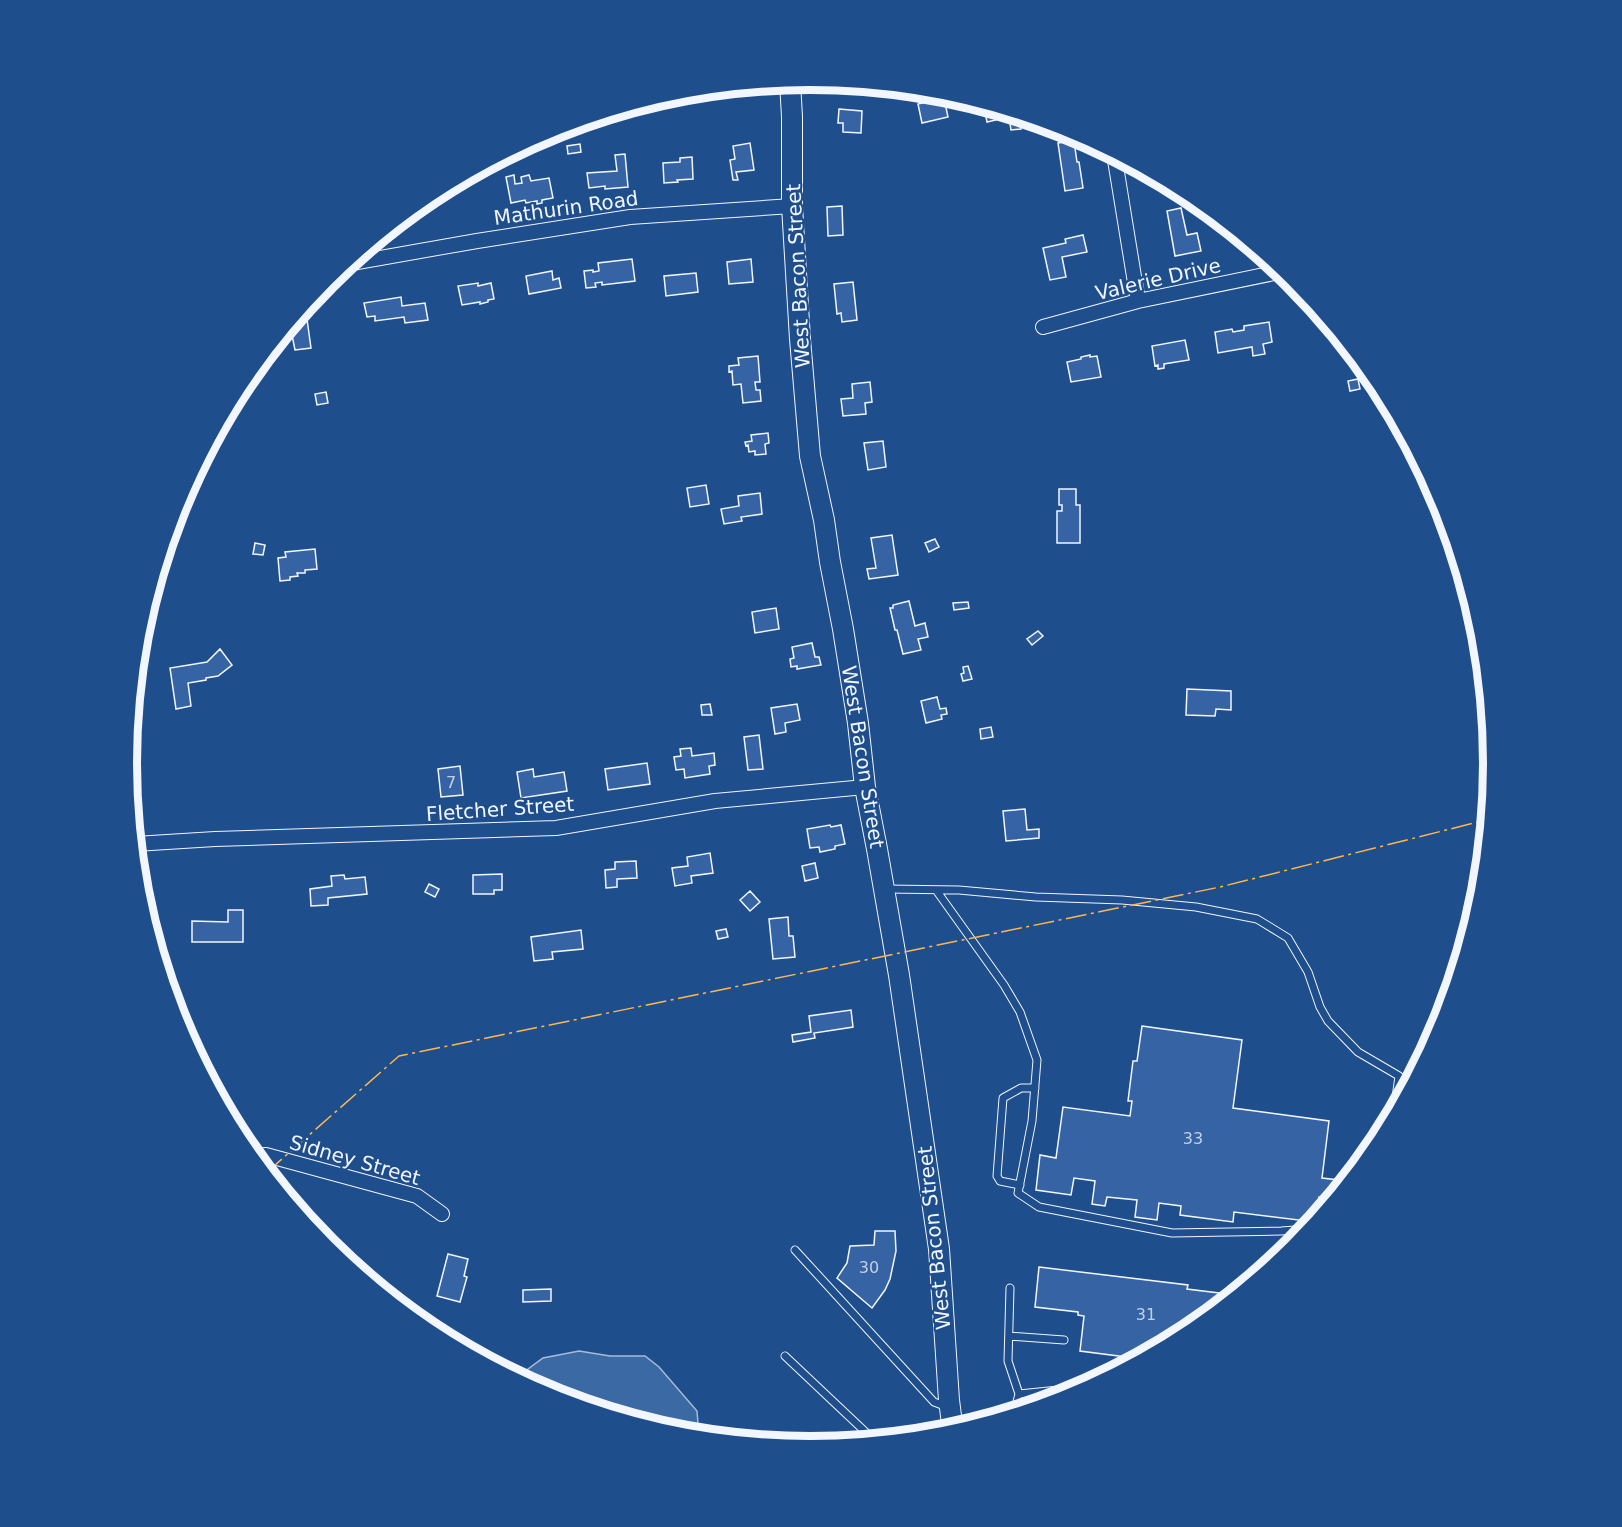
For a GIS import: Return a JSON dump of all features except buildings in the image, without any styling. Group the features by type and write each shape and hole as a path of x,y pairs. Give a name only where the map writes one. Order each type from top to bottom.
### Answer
{"street":[{"name":"West Bacon Street","path":"790,90 792,206 810,456 843,629 858,723 865,786 899,975 939,1249 952,1422"},
{"path":"1115,162 1138,301"},
{"name":"Mathurin Road","path":"363,261 466,242 630,217 792,206"},
{"name":"Valerie Drive","path":"1043,327 1138,301 1272,273"},
{"name":"Fletcher Street","path":"142,844 556,828 715,801 865,786"},
{"name":"Sidney Street","path":"263,1155 417,1196 442,1214"}],"lane":[{"path":"884,889 959,890 1036,897 1122,900 1196,907 1257,919 1288,938 1308,972 1320,1007 1328,1021 1358,1052 1399,1076 1396,1096"},
{"path":"936,890 1004,985 1020,1012 1037,1060 1032,1121 1018,1193 1039,1207 1172,1233 1296,1230"},
{"path":"1020,1185 1000,1181 997,1176 1003,1098 1021,1088 1035,1088"},
{"path":"795,1250 934,1402 942,1405 950,1404"},
{"path":"1010,1288 1008,1360 1019,1394 1016,1404"},
{"path":"1009,1336 1064,1340"},
{"path":"785,1356 868,1435"},
{"path":"1019,1394 1058,1390"}],"water":[{"path":"579,1351 610,1356 645,1356 659,1367 697,1411 698,1427 637,1414 595,1401 523,1373 543,1358"}],"power":[{"path":"272,1167 399,1056 1220,887 1482,821"}]}
